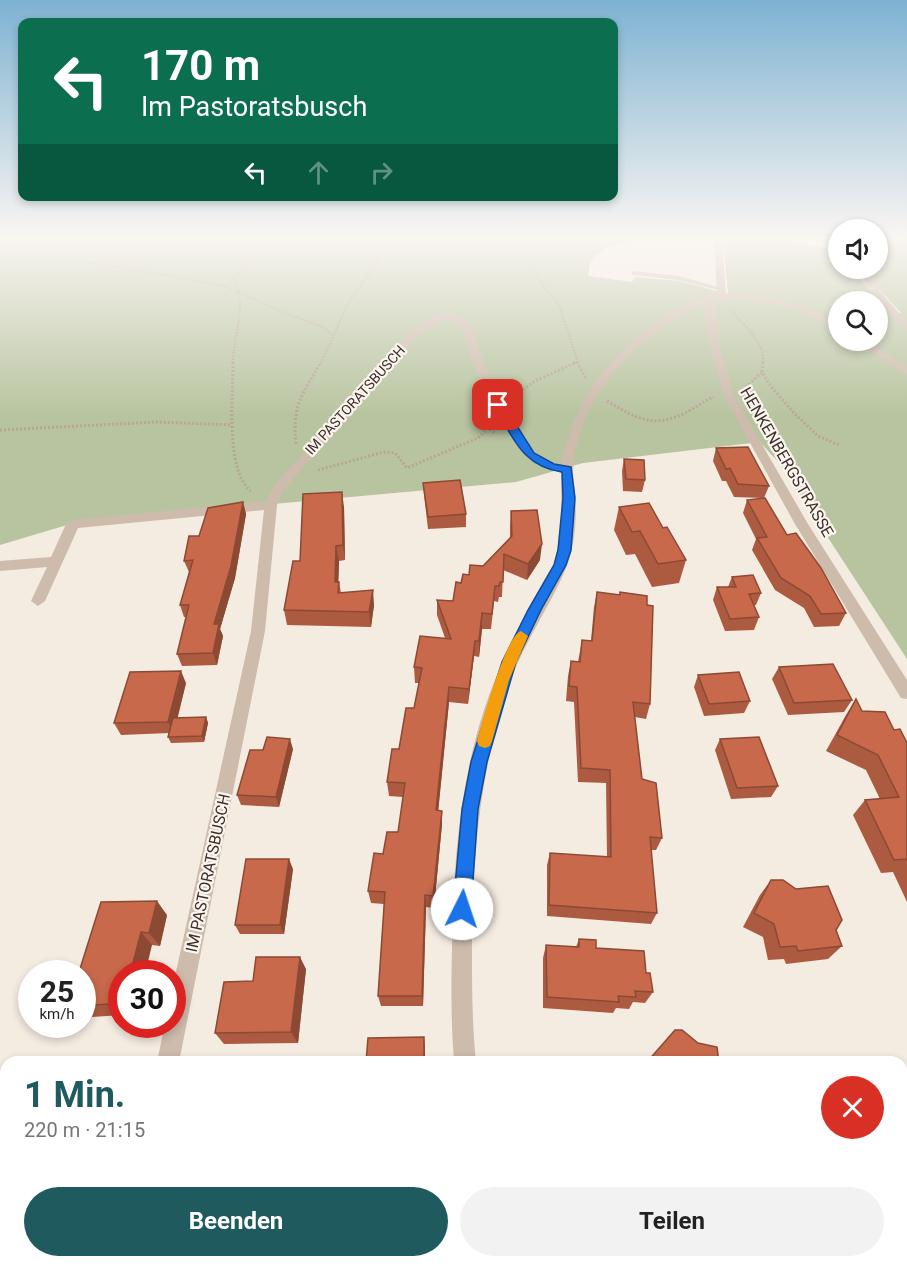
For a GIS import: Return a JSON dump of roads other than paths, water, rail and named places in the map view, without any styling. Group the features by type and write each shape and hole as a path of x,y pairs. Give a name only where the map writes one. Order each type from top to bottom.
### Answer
{"street":[{"path":"464,1056 462,1030 462,909 470,809 479,762 502,680 530,618 560,565 564,550 569,498 567,470 583,413 611,365 630,345 689,306 720,297"},
{"path":"736,297 795,306 828,322"},
{"name":"HENKENBERGSTRASSE","path":"707,301 711,309 714,342 729,396 802,524 907,693"},
{"name":"IM PASTORATSBUSCH","path":"169,1056 258,631 272,505 277,490 414,334 432,319 443,316 455,317 465,324 475,356 498,405 530,456 551,467 567,470"},
{"path":"876,351 907,372"},
{"path":"38,601 73,524 272,505"},
{"path":"0,566 55,561"}],"lane":[{"path":"881,297 907,327"}]}
